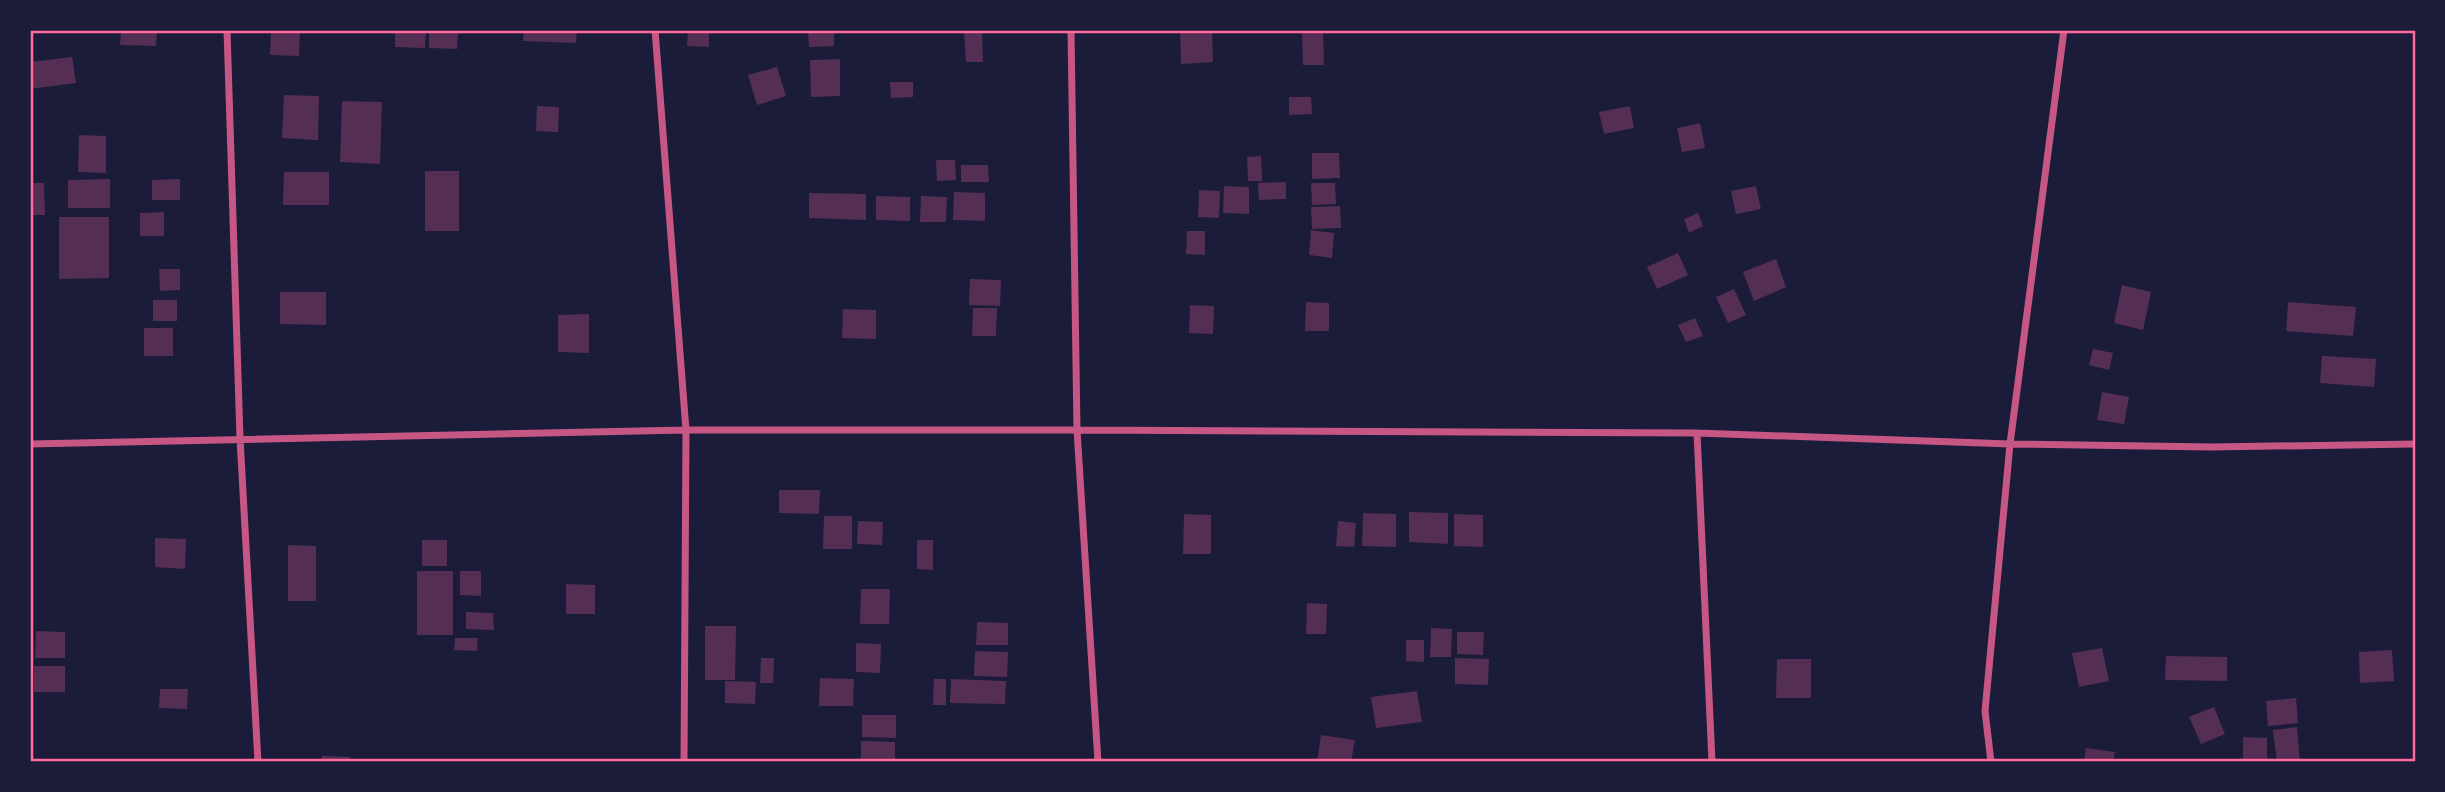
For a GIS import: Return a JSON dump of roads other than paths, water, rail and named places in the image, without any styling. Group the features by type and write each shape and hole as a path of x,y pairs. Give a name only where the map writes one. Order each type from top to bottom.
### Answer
{"street":[{"path":"227,30 240,438 258,762"},
{"path":"655,30 686,430 684,762"},
{"path":"1070,30 1077,430 1098,762"},
{"path":"1991,762 1985,711 2010,444 2064,30"},
{"path":"30,444 686,430 1697,433 2010,444 2211,447 2415,444"},
{"path":"1697,433 1712,762"}]}
